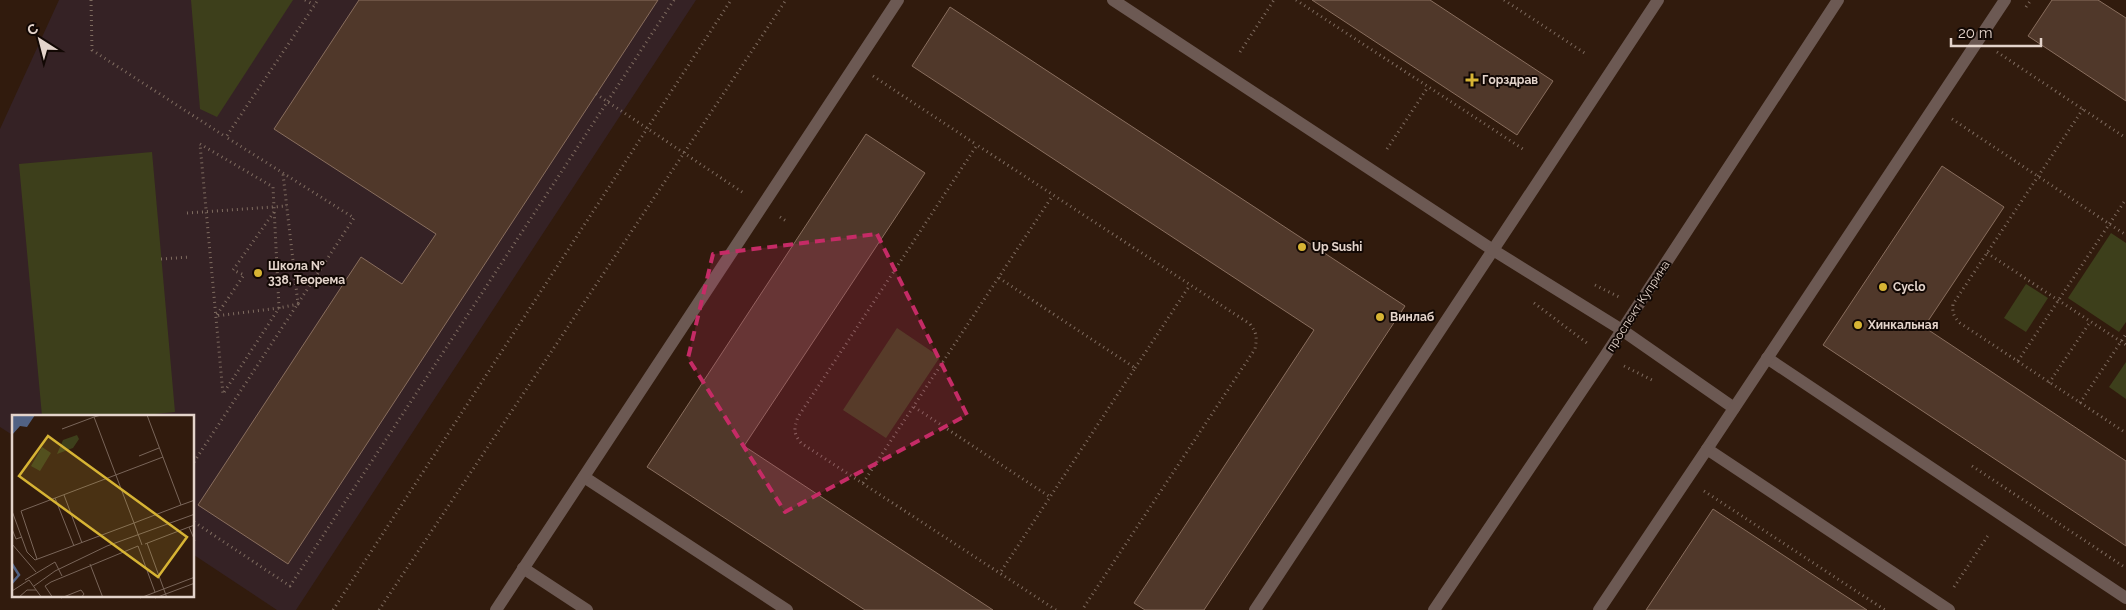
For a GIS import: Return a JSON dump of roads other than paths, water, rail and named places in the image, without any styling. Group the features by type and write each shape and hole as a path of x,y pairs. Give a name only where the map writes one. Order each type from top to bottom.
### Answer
{"lane":[{"path":"496,610 898,0"},
{"path":"1113,0 1493,250 1622,330 1734,408"},
{"path":"1255,610 1658,0"},
{"name":"проспект Куприна","path":"1434,610 1622,330 1838,0"},
{"path":"1600,610 2005,0"},
{"path":"1767,358 2126,598"},
{"path":"1706,449 1945,608"},
{"path":"584,476 787,610"},
{"path":"523,568 587,610"}],"place":[{"name":"Горздрав","path":"1472,80"},
{"name":"Up Sushi","path":"1302,247"},
{"name":"Школа № 338, Теорема","path":"258,273"},
{"name":"Cyclo","path":"1883,287"},
{"name":"Винлаб","path":"1380,317"},
{"name":"Хинкальная","path":"1858,325"}]}
